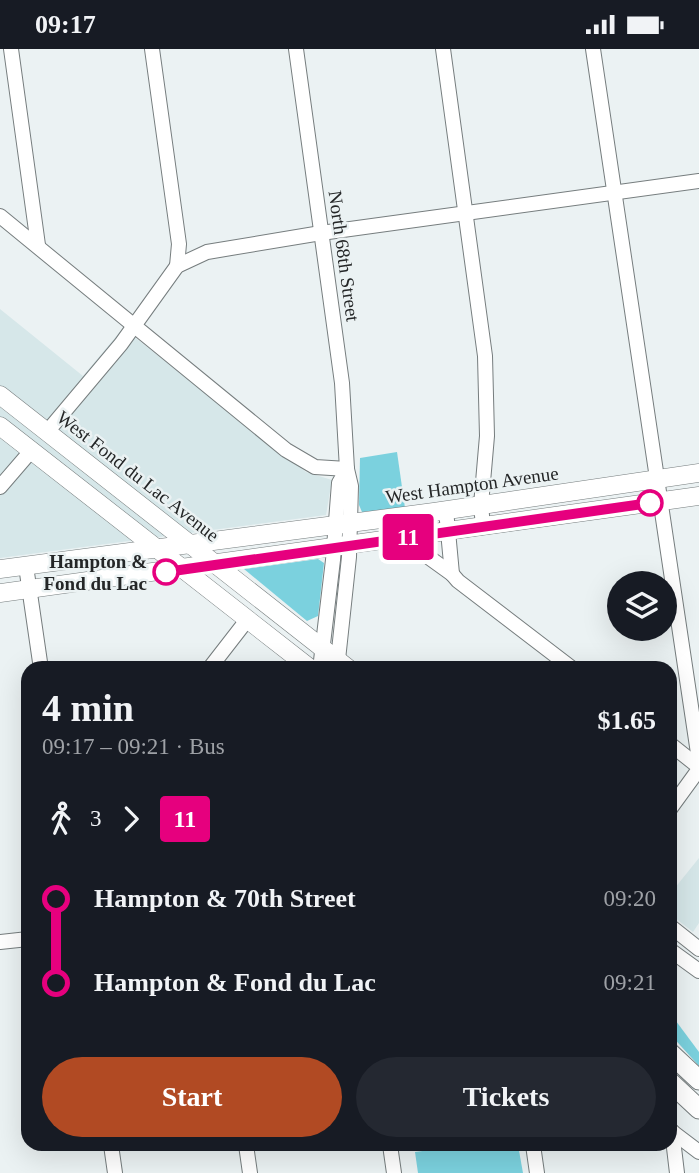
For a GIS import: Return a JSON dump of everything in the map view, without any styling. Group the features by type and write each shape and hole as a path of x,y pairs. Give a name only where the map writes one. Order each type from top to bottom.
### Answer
{"highway":[{"path":"677,1060 699,1080"},
{"path":"677,1089 699,1109"}],"main road":[{"name":"West Fond du Lac Avenue","path":"4,401 192,544 336,661"},
{"path":"0,424 19,426 40,435 47,432"},
{"path":"0,424 301,661"},
{"path":"31,451 47,449 68,460 85,461"},
{"name":"West Hampton Avenue","path":"0,569 446,510 699,473"},
{"path":"0,593 699,496"},
{"path":"113,513 127,537 123,547 115,554"}],"street":[{"path":"11,49 38,246"},
{"path":"152,49 179,244 177,266"},
{"name":"North 68th Street","path":"296,49 342,383 347,469 339,483 343,524 341,661"},
{"path":"443,49 485,356 486,436 481,505 483,526"},
{"path":"593,49 699,759"},
{"path":"47,432 134,327 177,266 207,252 321,233 699,181"},
{"path":"0,216 286,450 316,467 347,469"},
{"path":"0,487 31,451"},
{"path":"446,510 452,574"},
{"path":"402,538 563,661"},
{"name":"North 68th Street","path":"321,661 342,547"},
{"path":"26,566 40,661"},
{"path":"215,661 247,620"},
{"path":"677,750 699,768 677,799"},
{"path":"677,932 699,949"},
{"path":"0,942 21,940"},
{"path":"677,955 699,971"},
{"path":"677,1135 699,1152"},
{"path":"112,1151 115,1173"},
{"path":"247,1151 250,1173"},
{"path":"391,1151 394,1173"},
{"path":"534,1151 537,1173"},
{"path":"674,1151 677,1173"}],"shaded area":[{"path":"0,309 83,376 123,328 306,472 332,480 326,515 0,558"},
{"path":"397,452 405,508 362,512 359,505 360,458"},
{"path":"318,559 324,563 318,616 307,621 244,569"},
{"path":"699,858 699,923 693,932 677,919 677,885"},
{"path":"677,1022 699,1052 699,1066 677,1042"},
{"path":"519,1151 523,1173 418,1173 415,1152"}],"bus line":[{"name":"11","path":"166,572 650,503"}],"place":[{"name":"Hampton & Fond du Lac","path":"166,572"}]}
